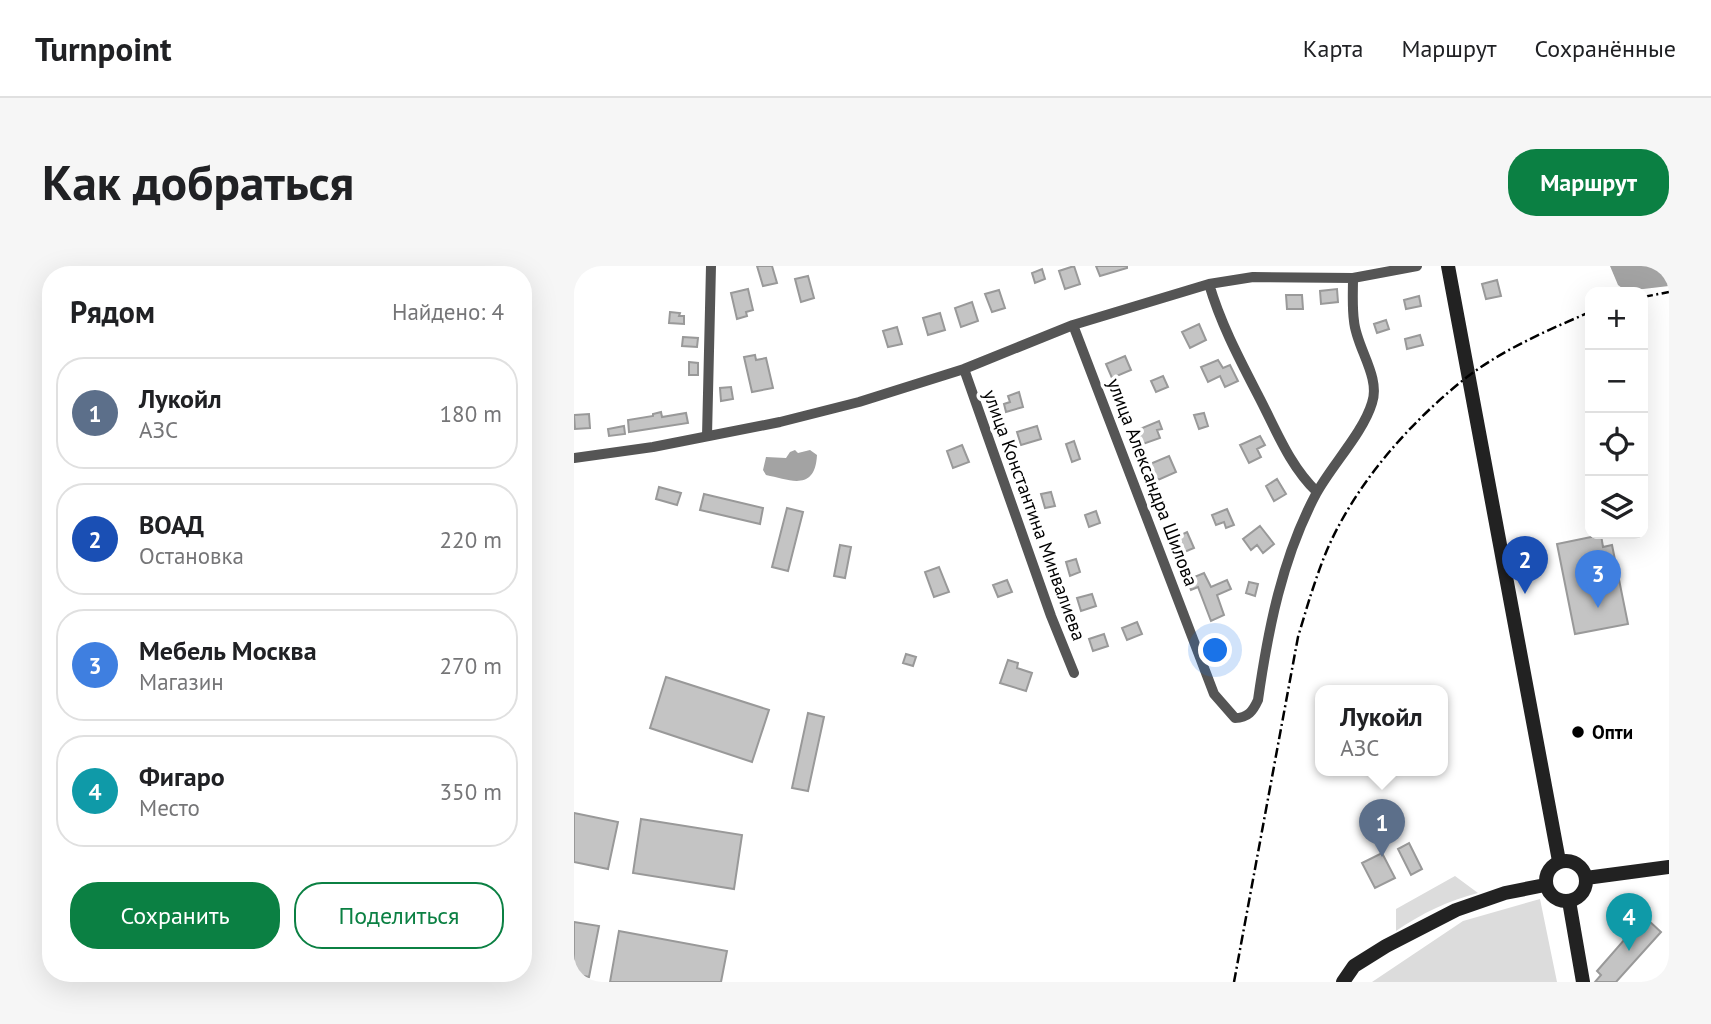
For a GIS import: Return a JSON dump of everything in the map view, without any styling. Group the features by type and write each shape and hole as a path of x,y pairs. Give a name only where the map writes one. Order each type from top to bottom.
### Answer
{"main road":[{"path":"1448,266 1559,861"},
{"path":"1559,861 1577,864 1586,878 1582,892 1569,901 1554,898 1545,885 1547,872 1559,861"},
{"path":"1586,878 1669,867"},
{"path":"1343,982 1354,966 1386,946 1456,910 1505,893 1545,885"},
{"path":"1569,901 1583,982"}],"street":[{"path":"707,436 711,266"},
{"path":"574,458 653,447 780,422 859,402 964,369 1073,325 1209,284 1253,277 1353,278 1417,266"},
{"path":"1209,284 1216,310 1229,338 1290,458 1302,477 1317,492 1373,403 1374,390 1354,321 1353,278"},
{"name":"улица Александра Шилова","path":"1073,325 1200,651 1214,694 1235,718 1248,715 1258,700 1270,627 1291,550 1317,492"},
{"name":"улица Константина Минвалиева","path":"964,369 1051,616 1074,673"}],"shaded area":[{"path":"1610,266 1669,266 1669,286 1648,288 1618,285"},
{"path":"795,450 798,453 810,450 817,455 812,474 800,481 766,475 763,470 766,457 786,458"},
{"path":"1455,876 1478,893 1436,908 1396,931 1396,909"},
{"path":"1540,899 1557,982 1372,982 1463,921"}],"building":[{"path":"757,266 772,266 777,283 763,286"},
{"path":"1074,266 1080,284 1065,289 1059,271"},
{"path":"1096,266 1127,266 1127,268 1100,276"},
{"path":"1042,269 1045,279 1035,283 1032,273"},
{"path":"808,276 814,298 801,302 795,279"},
{"path":"1497,280 1501,296 1486,299 1482,284"},
{"path":"748,289 753,310 746,312 747,316 737,319 731,293"},
{"path":"1337,289 1338,302 1321,304 1320,291"},
{"path":"999,290 1005,308 992,312 985,294"},
{"path":"1286,295 1302,295 1303,309 1287,309"},
{"path":"1419,296 1421,306 1406,309 1404,300"},
{"path":"972,302 978,321 961,327 955,308"},
{"path":"670,312 684,316 684,324 669,323"},
{"path":"940,313 945,330 928,335 923,318"},
{"path":"1386,320 1389,329 1377,333 1374,324"},
{"path":"1199,324 1206,340 1190,348 1182,332"},
{"path":"897,327 902,344 888,347 883,331"},
{"path":"1420,335 1423,345 1407,349 1405,339"},
{"path":"683,337 698,338 697,347 682,346"},
{"path":"755,355 756,360 766,358 773,388 752,392 744,357"},
{"path":"1125,356 1131,370 1112,378 1106,364"},
{"path":"1218,360 1223,368 1230,365 1238,381 1225,387 1220,376 1208,382 1201,367"},
{"path":"689,362 698,363 698,375 689,375"},
{"path":"1163,376 1168,387 1156,392 1151,381"},
{"path":"731,387 733,399 721,401 720,388"},
{"path":"1019,392 1023,407 1006,412 1004,404 1010,402 1008,396"},
{"path":"661,412 662,417 686,413 688,423 629,432 628,420"},
{"path":"1204,413 1208,426 1199,429 1194,415"},
{"path":"589,414 590,428 575,429 574,415"},
{"path":"1159,421 1162,429 1157,430 1160,438 1140,445 1135,431"},
{"path":"624,426 625,434 609,436 608,429"},
{"path":"1037,426 1041,439 1021,445 1017,432"},
{"path":"1260,436 1265,445 1257,449 1261,457 1249,463 1240,445"},
{"path":"1074,441 1080,459 1072,462 1066,444"},
{"path":"962,445 969,462 953,468 947,451"},
{"path":"1169,456 1176,472 1158,480 1150,464"},
{"path":"1277,479 1286,494 1274,501 1266,486"},
{"path":"659,487 681,493 677,505 656,499"},
{"path":"1051,492 1055,506 1045,508 1041,494"},
{"path":"704,494 763,508 760,524 700,510"},
{"path":"787,508 803,512 788,571 772,567"},
{"path":"1227,509 1234,525 1226,528 1224,522 1216,525 1212,515"},
{"path":"1096,511 1100,523 1089,527 1085,515"},
{"path":"1260,526 1274,544 1263,553 1257,545 1251,550 1243,539"},
{"path":"1187,532 1194,548 1182,553 1175,538"},
{"path":"1585,538 1602,539 1603,547 1612,545 1628,624 1575,634 1557,544"},
{"path":"840,545 851,547 845,578 834,576"},
{"path":"1076,559 1080,572 1070,576 1066,562"},
{"path":"939,567 949,592 934,597 925,572"},
{"path":"1204,573 1211,587 1227,580 1231,589 1217,595 1224,615 1211,621 1198,587 1191,590 1187,580"},
{"path":"1007,580 1012,592 998,597 993,585"},
{"path":"1249,582 1258,584 1255,596 1246,593"},
{"path":"1092,594 1096,606 1081,611 1077,598"},
{"path":"1137,622 1142,634 1127,640 1122,628"},
{"path":"1104,634 1108,646 1093,651 1089,639"},
{"path":"906,654 916,657 913,666 903,663"},
{"path":"1008,660 1018,663 1017,668 1032,673 1026,691 1000,683"},
{"path":"666,677 769,710 752,762 650,728"},
{"path":"808,713 824,717 808,791 792,788"},
{"path":"574,813 618,822 608,869 574,862"},
{"path":"641,819 742,835 734,889 633,873"},
{"path":"1409,843 1422,869 1411,875 1398,849"},
{"path":"1382,853 1395,878 1375,888 1362,863"},
{"path":"1648,920 1661,932 1616,982 1595,982 1601,975 1597,971 1638,924 1642,927"},
{"path":"574,922 599,926 589,977 574,974"},
{"path":"619,931 727,951 721,982 610,982"}],"railway":[{"path":"1648,296 1669,292"},
{"path":"1234,982 1298,637 1327,550 1339,525 1386,455 1425,414 1467,377 1511,349 1585,314"}],"place":[{"name":"ВОАД","path":"1525,594"},
{"name":"Мебель Москва","path":"1598,608"},
{"name":"Опти","path":"1578,732"},
{"name":"Лукойл","path":"1382,857"},
{"name":"Фигаро","path":"1629,951"}]}
